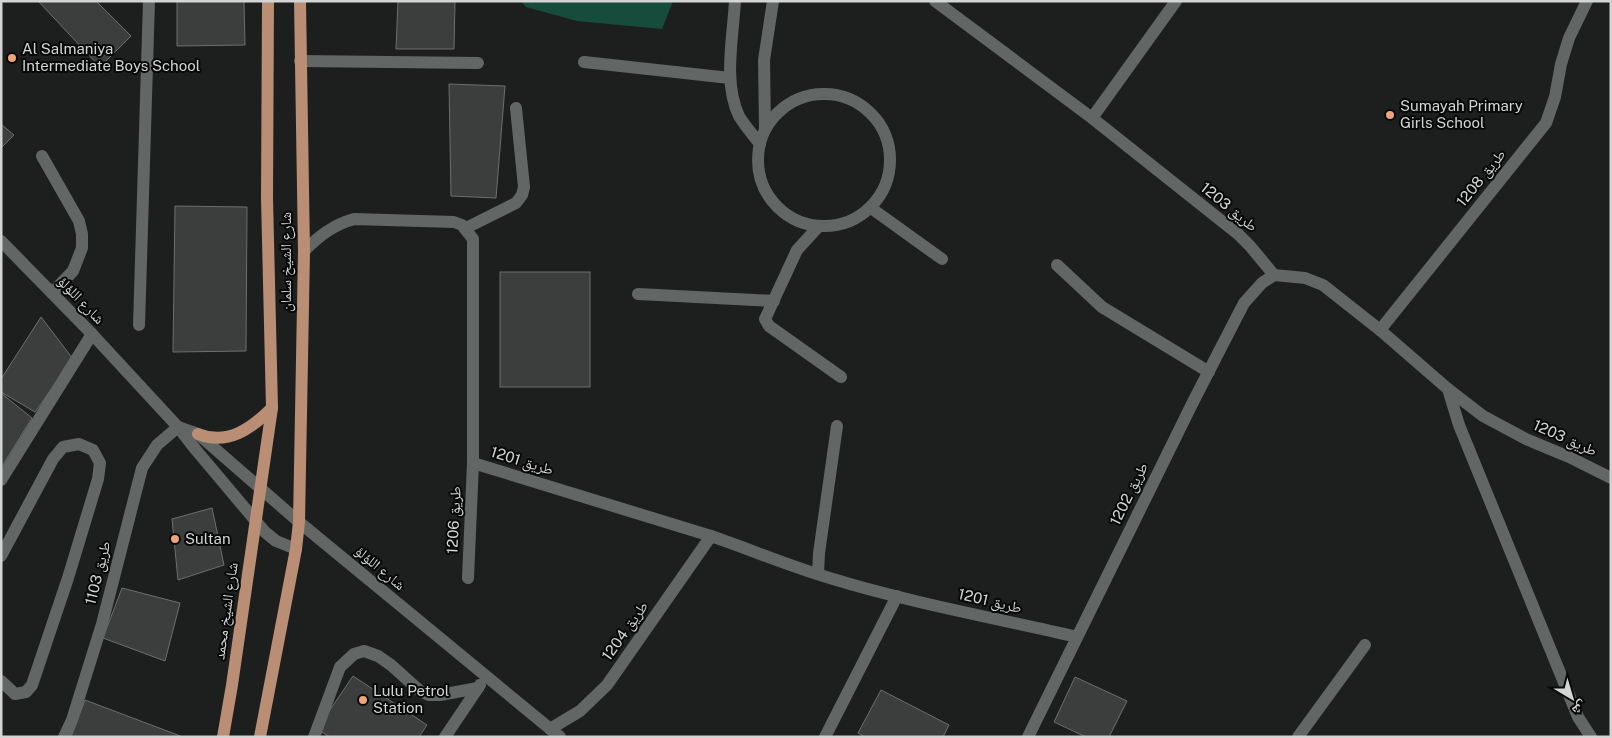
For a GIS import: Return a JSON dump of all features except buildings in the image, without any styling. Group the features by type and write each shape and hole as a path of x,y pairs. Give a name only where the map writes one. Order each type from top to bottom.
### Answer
{"main road":[{"name":"شارع الشيخ سلمان","path":"260,489 272,408 267,198 268,1"},
{"name":"شارع الشيخ سلمان","path":"300,1 304,251 300,522"},
{"path":"198,434 213,438 234,435 250,428 272,408"},
{"name":"شارع الشيخ محمد","path":"223,737 260,489"},
{"path":"260,737 300,522"}],"street":[{"path":"139,325 149,1"},
{"path":"735,1 730,78 733,98 740,116 760,144"},
{"path":"765,129 764,60 772,1"},
{"name":"طريق 1203","path":"935,1 1092,118 1238,234 1274,275 1305,278 1323,285 1380,330 1448,389 1484,416 1526,440 1569,457 1611,478"},
{"path":"1092,118 1176,1"},
{"name":"طريق 1208","path":"1380,330 1546,123 1555,97 1561,64 1569,38 1586,2"},
{"path":"300,61 478,64"},
{"path":"584,62 730,78"},
{"path":"818,94 834,94 850,99 864,107 876,118 884,132 891,164 888,180 870,208 859,216 833,226 803,223 788,216 775,206 766,192 760,177 758,161 760,144 765,129 787,105 802,98 818,94"},
{"path":"304,251 327,230 340,223 354,219 447,222 462,225 466,228 516,203 522,195 524,187 516,108"},
{"path":"42,156 79,221 82,234 82,248 73,271 52,293"},
{"path":"870,208 942,259"},
{"path":"818,226 798,250 766,315 766,323 841,377"},
{"name":"طريق 1201","path":"466,228 473,238 474,247 473,463 711,536 818,574 897,596 1077,637"},
{"name":"شارع اللؤلؤ","path":"1,241 92,334 178,427 256,522 276,540 296,549"},
{"path":"1057,265 1102,307 1209,372"},
{"name":"طريق 1202","path":"1028,737 1244,303 1262,283 1274,275"},
{"path":"638,294 774,301"},
{"path":"1,480 92,334"},
{"path":"1448,389 1458,425 1578,717 1590,737"},
{"path":"818,574 819,554 837,426"},
{"name":"شارع اللؤلؤ","path":"178,427 198,434 260,489 555,733"},
{"name":"طريق 1103","path":"64,737 72,720 102,624 142,468 157,444 178,427"},
{"path":"1,556 53,459 63,447 78,444 93,450 100,463 98,479 68,578 32,685 26,692 15,694 1,681"},
{"name":"طريق 1206","path":"468,578 473,463"},
{"name":"طريق 1204","path":"555,733 607,685 711,536"},
{"path":"825,737 897,596"},
{"path":"1298,737 1365,645"},
{"path":"314,737 340,666 354,654 364,651 378,656 391,664 420,690 429,695 478,688"},
{"path":"445,737 485,677"}],"green space":[{"path":"521,1 673,1 662,29 577,21 526,7"}],"place":[{"name":"Al Salmaniya Intermediate Boys School","path":"12,58"},
{"name":"Sumayah Primary Girls School","path":"1390,115"},
{"name":"Sultan","path":"175,539"},
{"name":"Lulu Petrol Station","path":"363,700"}]}
